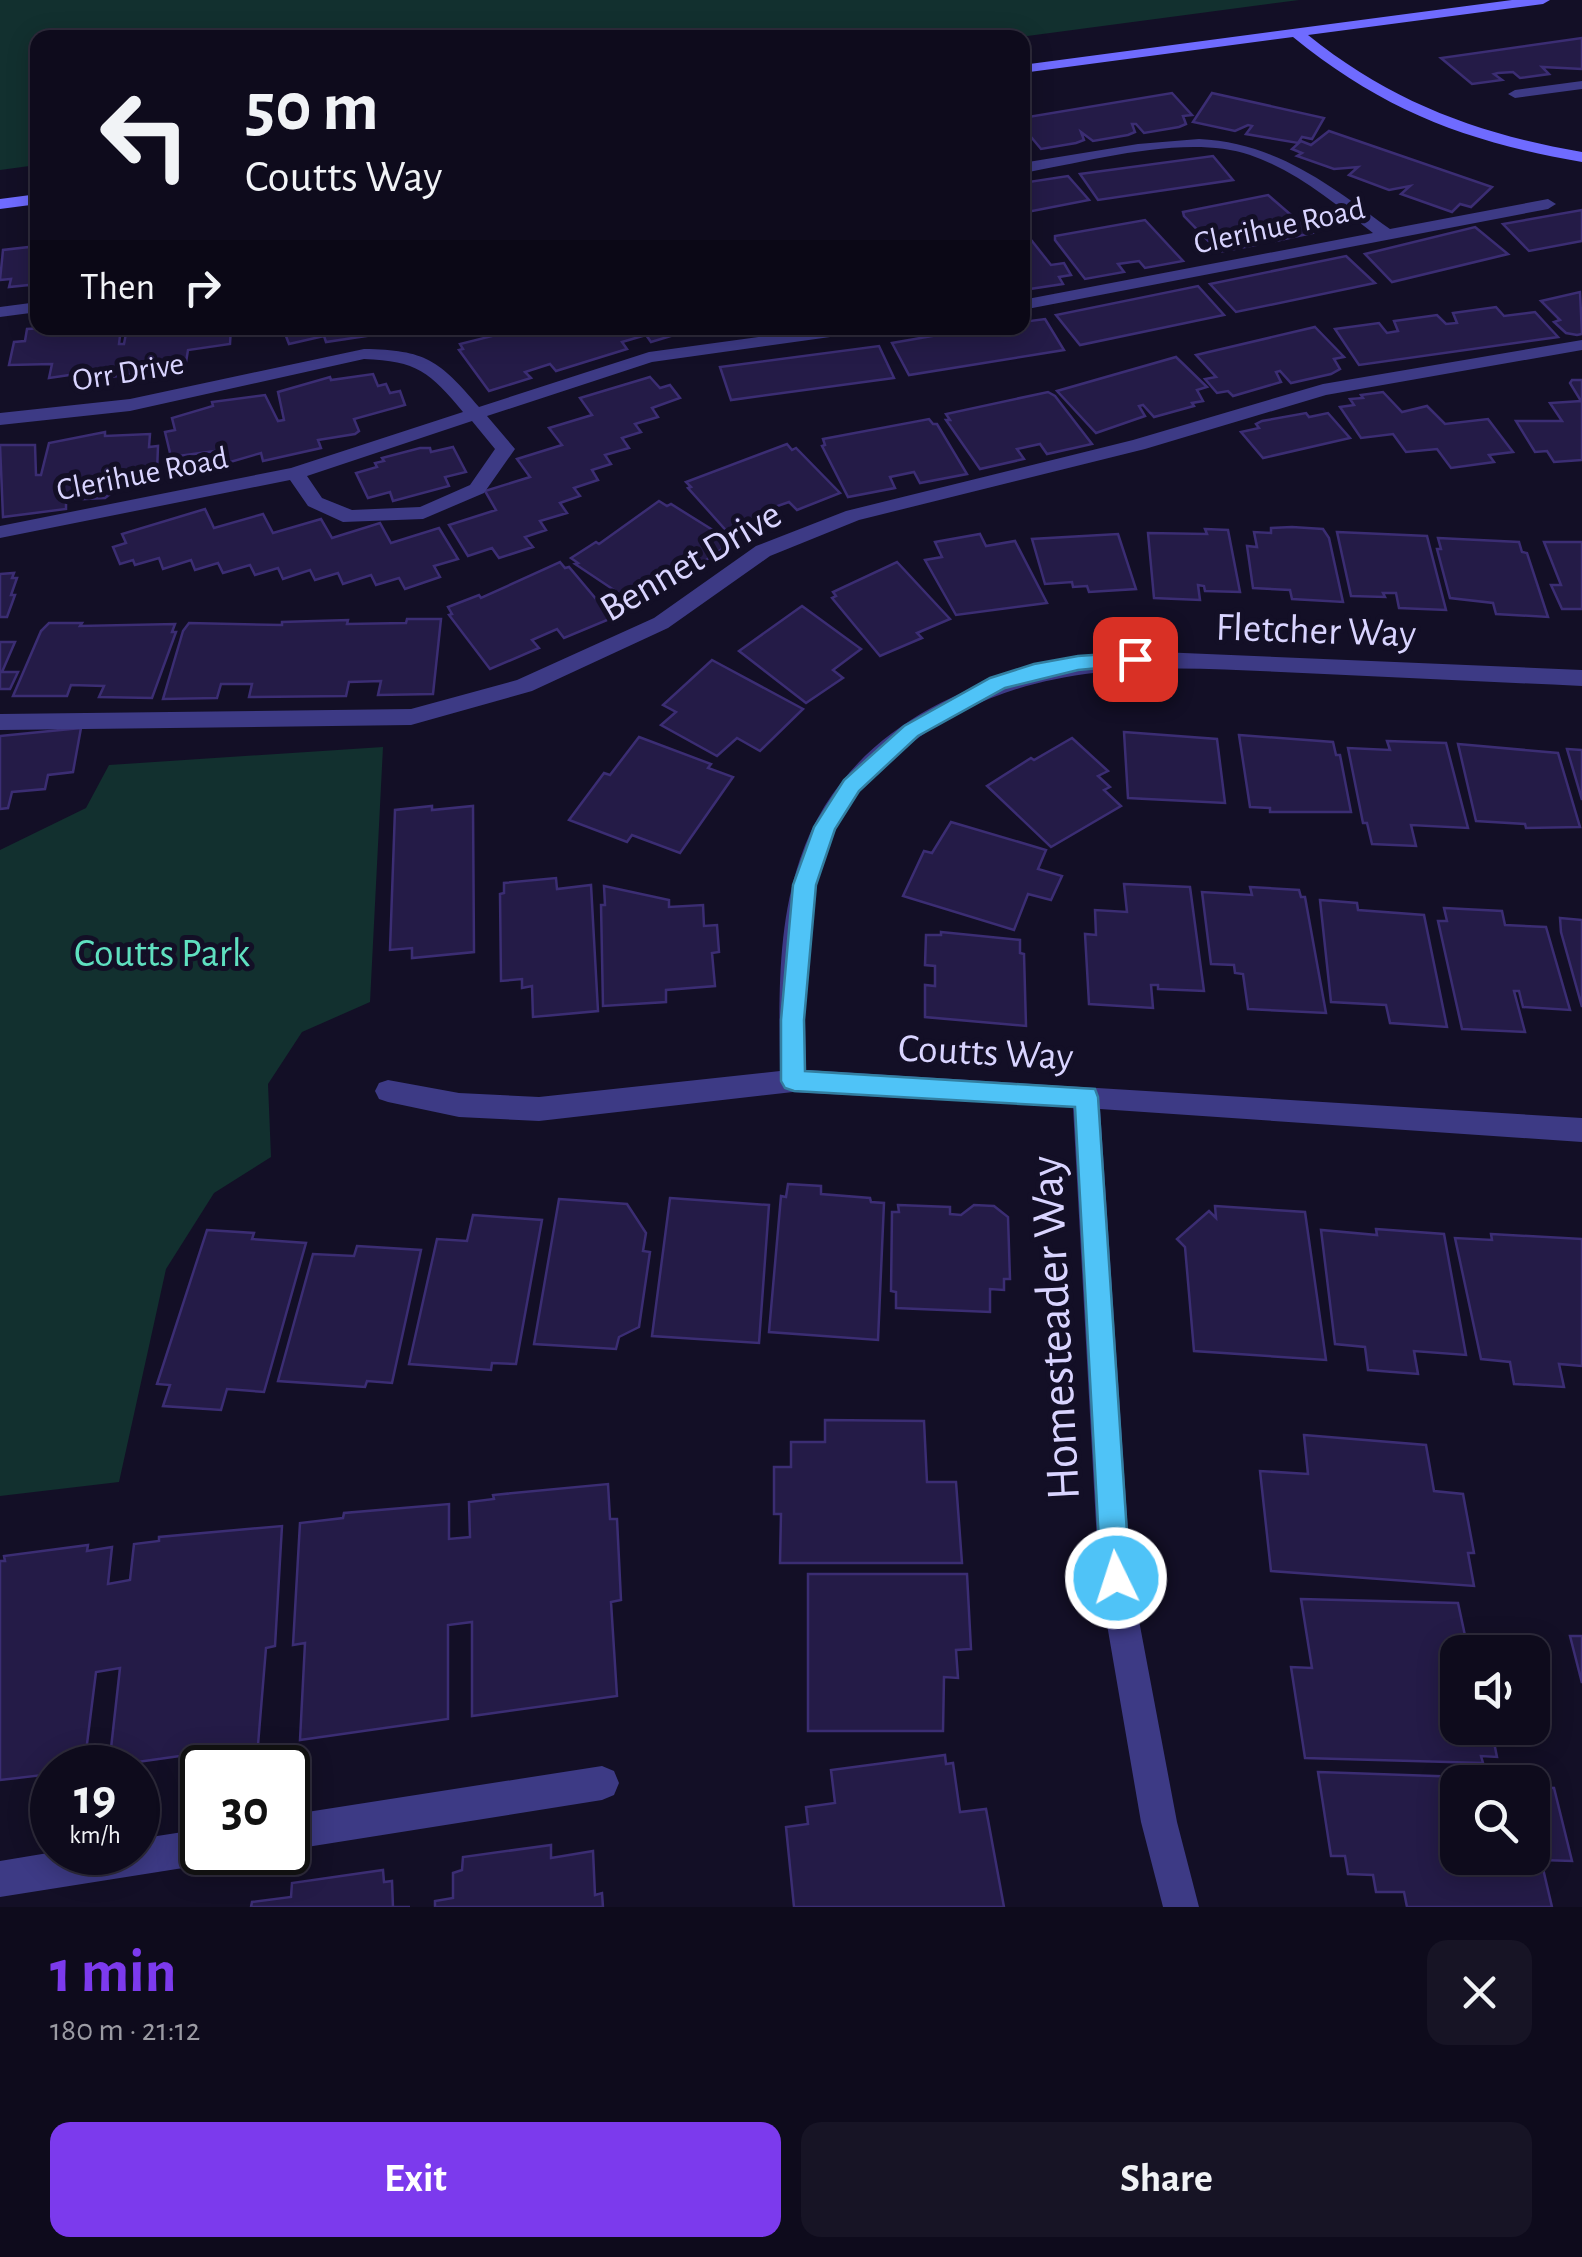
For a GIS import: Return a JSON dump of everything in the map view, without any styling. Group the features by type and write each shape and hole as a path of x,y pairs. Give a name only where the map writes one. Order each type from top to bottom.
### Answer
{"main road":[{"path":"1030,68 1543,0"},
{"path":"1296,32 1377,94 1435,121 1526,148 1582,157"},
{"path":"0,204 30,201"}],"street":[{"path":"1514,94 1582,85"},
{"path":"1030,167 1204,142 1249,149 1304,174 1386,234"},
{"name":"Clerihue Road","path":"1030,304 1548,204"},
{"path":"0,312 30,308"},
{"name":"Clerihue Road","path":"0,532 295,474 649,356 806,335"},
{"name":"Bennet Drive","path":"0,722 411,716 541,678 661,623 763,551 853,515 1138,445 1323,390 1582,344"},
{"name":"Orr Drive","path":"0,418 130,405 364,354 403,355 440,372 478,416"},
{"path":"295,474 316,502 350,517 422,513 477,489 506,448 478,416"},
{"name":"Fletcher Way","path":"794,1081 794,987 801,906 824,827 852,785 886,750 952,705 1034,671 1135,659 1582,678"},
{"name":"Coutts Way","path":"388,1091 459,1104 539,1108 794,1081 1582,1130"},
{"name":"Homesteader Way","path":"1086,1097 1116,1578 1159,1822 1181,1907"},
{"path":"310,1830 602,1783"},
{"path":"0,1879 180,1850"}],"green space":[{"path":"0,0 1299,0 1030,36 1030,30 30,30 30,166 0,170"},
{"name":"Coutts Park","path":"383,747 370,1002 302,1032 268,1084 271,1157 214,1193 166,1269 119,1482 0,1496 0,850 86,808 109,765"}],"building":[{"path":"1582,38 1582,69 1542,67 1549,74 1520,78 1513,72 1498,73 1494,74 1502,80 1472,84 1441,58"},
{"path":"1172,93 1192,115 1183,116 1186,124 1179,127 1144,133 1132,124 1135,132 1093,141 1081,132 1084,140 1041,149 1030,136 1030,117"},
{"path":"1212,93 1324,118 1312,139 1302,137 1298,143 1246,134 1252,126 1248,125 1235,131 1193,122"},
{"path":"1329,131 1492,187 1471,207 1460,204 1452,212 1401,194 1410,186 1389,190 1349,175 1358,167 1334,169 1297,156 1302,153 1292,149 1301,141 1311,145"},
{"path":"1213,156 1233,180 1098,200 1080,174"},
{"path":"1068,176 1089,200 1030,211 1030,182"},
{"path":"1268,195 1312,233 1276,241 1269,234 1249,238 1256,245 1219,252 1183,212"},
{"path":"1582,210 1582,241 1529,251 1503,224"},
{"path":"1145,220 1183,261 1145,268 1139,261 1118,264 1124,272 1085,279 1055,240 1055,236"},
{"path":"1475,227 1508,254 1392,282 1365,254"},
{"path":"1030,241 1051,265 1064,263 1071,275 1059,277 1063,284 1030,289"},
{"path":"30,247 30,285 9,287 11,279 0,280 3,250"},
{"path":"1346,256 1375,283 1236,312 1210,284"},
{"path":"1198,286 1224,315 1080,345 1056,315"},
{"path":"1580,292 1582,334 1566,333 1554,322 1560,320 1541,301"},
{"path":"1496,307 1504,316 1535,312 1558,337 1359,365 1335,329 1379,323 1387,333 1398,331 1394,321 1437,315 1446,324 1457,323 1453,313"},
{"path":"1045,319 1064,350 909,375 892,343 938,335 1030,335 1030,321"},
{"path":"1315,327 1344,357 1334,359 1340,369 1331,374 1291,383 1280,371 1276,372 1281,382 1233,396 1228,391 1217,393 1205,379 1216,377 1196,355"},
{"path":"27,329 30,335 120,335 119,344 124,344 126,335 231,335 230,344 188,350 186,362 181,365 146,366 146,373 89,379 90,372 49,378 52,364 9,365 14,342 25,341"},
{"path":"286,335 373,335 326,342 324,336 289,344"},
{"path":"496,335 646,335 622,342 627,349 556,371 550,364 525,372 531,378 489,391 459,350 463,349 460,344"},
{"path":"646,335 674,335 651,342"},
{"path":"879,346 894,378 731,400 720,367"},
{"path":"1176,357 1207,387 1197,390 1203,401 1192,403 1194,406 1154,417 1143,405 1139,406 1145,416 1096,433 1057,391"},
{"path":"373,374 378,386 386,384 390,393 400,391 405,405 354,419 359,431 318,440 321,448 263,461 261,453 220,465 216,451 171,457 165,432 175,430 172,418 213,406 212,402 265,395 278,421 284,420 278,392 330,377 331,380"},
{"path":"650,377 660,388 670,385 680,398 652,408 658,417 635,424 641,432 622,438 629,448 605,455 611,464 592,470 598,480 574,488 580,496 560,503 567,513 540,521 546,530 525,537 533,547 499,558 492,548 468,556 449,525 496,510 485,491 530,477 517,459 562,445 549,428 592,415 580,398"},
{"path":"1582,380 1582,460 1554,462 1547,451 1535,452 1516,421 1562,421 1550,403 1581,401 1570,383"},
{"path":"1048,392 1092,444 1047,454 1040,444 1017,449 1024,459 980,469 946,420 950,420 946,414"},
{"path":"1383,392 1402,412 1427,406 1445,424 1488,419 1513,452 1489,455 1494,462 1451,468 1437,449 1406,452 1393,434 1361,438 1340,407 1354,405 1350,399 1363,398 1361,395"},
{"path":"1306,413 1309,417 1328,413 1350,438 1263,458 1241,432 1259,428 1256,424 1262,421"},
{"path":"929,419 937,424 967,474 920,483 914,472 890,477 895,488 848,497 822,446 823,439"},
{"path":"105,432 105,436 150,434 149,447 158,446 157,472 111,481 110,494 105,498 66,500 66,509 3,517 0,445 35,445 36,475 41,475 49,443"},
{"path":"787,444 792,450 796,448 840,493 797,510 789,502 766,510 774,519 731,536 688,488 691,487 686,482"},
{"path":"453,447 466,472 445,477 449,486 393,501 390,492 368,498 356,473 377,467 375,463 384,461 382,458 420,448 430,448 431,452"},
{"path":"659,501 671,504 732,542 696,567 683,559 664,573 676,580 638,606 571,558 596,542 599,544"},
{"path":"205,509 214,528 263,514 273,533 321,519 332,538 380,523 391,543 439,528 458,559 434,566 440,577 405,589 399,578 376,585 371,575 343,584 338,573 315,580 310,570 283,579 278,568 255,575 250,565 223,573 218,563 195,570 191,560 163,569 159,558 135,565 133,560 120,564 113,547 126,543 122,534"},
{"path":"1271,528 1323,529 1329,538 1343,602 1292,599 1290,590 1253,588 1247,546 1257,547 1254,532 1271,533"},
{"path":"1205,529 1228,530 1240,592 1205,591 1204,586 1198,585 1200,600 1154,598 1148,533 1207,534"},
{"path":"1337,532 1427,536 1446,610 1399,608 1396,593 1383,593 1385,597 1351,596"},
{"path":"980,534 986,546 1015,541 1047,603 956,615 925,560 942,557 935,542"},
{"path":"1118,534 1136,589 1089,592 1087,586 1073,587 1072,582 1045,584 1032,539"},
{"path":"1438,538 1519,542 1522,552 1527,553 1548,617 1496,614 1493,603 1450,598 1437,549 1441,549"},
{"path":"1544,542 1582,542 1582,609 1562,609 1551,585 1561,585"},
{"path":"560,562 569,567 612,618 564,638 557,629 532,640 539,648 490,669 449,615 452,614 448,607 479,595 481,598"},
{"path":"897,562 950,619 917,633 922,638 880,656 832,598 836,596 833,592"},
{"path":"14,573 12,578 17,578 11,595 15,595 7,617 0,617 0,574"},
{"path":"802,606 861,649 833,670 843,678 806,703 739,651"},
{"path":"407,619 441,619 433,694 378,695 381,681 349,682 346,696 249,697 252,684 221,684 217,698 163,699 183,631 189,623 406,623"},
{"path":"49,623 175,624 172,632 176,632 152,698 99,697 104,686 71,685 67,696 13,696 41,631"},
{"path":"0,642 15,642 2,672 18,672 10,689 0,689"},
{"path":"712,660 803,709 760,751 737,738 717,756 661,725 676,712 663,705"},
{"path":"81,728 73,772 48,775 45,789 12,792 8,808 0,809 0,736"},
{"path":"1124,732 1217,739 1225,803 1128,798"},
{"path":"1239,735 1333,742 1336,755 1340,755 1351,812 1270,812 1270,808 1250,807"},
{"path":"639,737 711,764 708,768 733,777 680,853 632,835 627,842 569,820 604,773 610,775"},
{"path":"1072,738 1108,771 1098,776 1110,787 1104,790 1121,806 1051,847 987,786"},
{"path":"1387,741 1446,743 1468,828 1411,825 1416,846 1372,844 1367,823 1363,823 1348,748 1390,750"},
{"path":"1458,744 1558,753 1580,827 1526,828 1525,824 1476,821"},
{"path":"1567,749 1582,750 1582,800"},
{"path":"432,806 432,810 473,806 474,952 412,958 412,948 390,950 395,810"},
{"path":"951,822 1046,850 1038,869 1062,876 1051,900 1028,894 1014,930 903,896 924,851 932,853"},
{"path":"556,878 557,889 591,885 598,1011 533,1017 532,986 522,988 522,979 501,981 500,894 504,893 504,883"},
{"path":"1124,884 1190,887 1204,991 1158,989 1158,985 1151,985 1153,1008 1089,1004 1085,934 1096,935 1095,910 1127,912"},
{"path":"604,886 669,900 669,907 703,905 704,926 717,925 719,952 712,953 715,986 666,990 666,1002 603,1006"},
{"path":"1250,887 1299,890 1301,897 1305,897 1326,1013 1248,1009 1243,974 1235,973 1234,965 1211,964 1202,892 1252,895"},
{"path":"1320,900 1357,903 1358,910 1424,915 1447,1027 1390,1023 1386,1005 1331,1002"},
{"path":"1444,908 1502,911 1505,925 1546,927 1570,1010 1523,1007 1519,991 1514,991 1525,1032 1462,1029 1438,921 1447,921"},
{"path":"1560,918 1582,920 1582,1007 1561,932"},
{"path":"941,932 1020,940 1020,953 1024,954 1026,1026 925,1017 925,985 935,986 935,966 925,965 926,935"},
{"path":"788,1184 821,1186 821,1194 884,1203 878,1340 769,1332 781,1196 786,1197"},
{"path":"670,1198 769,1205 759,1343 652,1336"},
{"path":"559,1199 627,1204 646,1233 643,1251 650,1252 639,1327 619,1337 616,1349 534,1344"},
{"path":"898,1205 950,1207 950,1214 961,1215 974,1205 994,1206 1008,1217 1010,1279 1004,1279 1004,1290 990,1289 990,1312 896,1308 896,1292 891,1291 892,1212 899,1212"},
{"path":"1215,1206 1305,1212 1326,1360 1194,1351 1185,1247 1177,1239 1209,1211 1216,1218"},
{"path":"473,1215 542,1220 516,1364 492,1363 491,1370 409,1364 437,1239 467,1241"},
{"path":"1376,1229 1444,1234 1466,1355 1414,1351 1418,1374 1368,1370 1365,1347 1335,1344 1321,1230 1377,1235"},
{"path":"207,1230 254,1233 252,1239 306,1243 264,1392 227,1389 221,1410 163,1406 170,1385 157,1384"},
{"path":"1491,1234 1582,1239 1582,1366 1559,1364 1564,1387 1514,1384 1510,1362 1481,1359 1455,1238 1492,1240"},
{"path":"357,1246 421,1250 392,1383 367,1381 365,1387 278,1381 313,1254 354,1256"},
{"path":"825,1420 924,1421 927,1482 956,1482 962,1563 780,1563 781,1514 774,1514 774,1467 791,1467 791,1442 825,1442"},
{"path":"1304,1435 1426,1445 1434,1491 1463,1494 1474,1553 1468,1553 1474,1586 1271,1571 1260,1471 1308,1474"},
{"path":"608,1484 610,1519 617,1519 621,1600 611,1602 617,1696 472,1716 472,1622 448,1625 448,1719 300,1740 305,1643 293,1645 300,1523 343,1518 344,1513 449,1504 449,1539 470,1537 469,1502 494,1499 493,1495"},
{"path":"282,1526 275,1646 266,1648 258,1745 180,1745 180,1756 160,1759 160,1745 111,1745 120,1668 96,1672 87,1745 30,1745 30,1777 0,1780 0,1561 5,1561 4,1556 88,1545 87,1551 112,1547 108,1584 130,1580 134,1544 159,1541 159,1537"},
{"path":"808,1574 967,1574 971,1649 956,1650 958,1678 944,1677 943,1731 808,1731"},
{"path":"1301,1599 1458,1603 1465,1635 1440,1635 1440,1745 1495,1745 1497,1757 1481,1756 1483,1763 1305,1758 1291,1667 1312,1668"},
{"path":"1570,1636 1582,1636 1582,1683"},
{"path":"945,1755 946,1764 953,1763 960,1812 986,1809 1004,1907 794,1907 786,1827 808,1824 806,1807 835,1803 831,1770"},
{"path":"1318,1772 1440,1776 1440,1875 1545,1875 1552,1907 1407,1907 1404,1892 1376,1892 1373,1875 1348,1874 1345,1856 1331,1856"},
{"path":"1550,1788 1554,1788 1572,1861 1550,1860"},
{"path":"551,1845 551,1858 593,1851 595,1895 602,1893 603,1907 435,1907 435,1901 453,1898 453,1873 462,1870 463,1857"},
{"path":"383,1870 384,1882 392,1881 393,1907 251,1907 252,1902 291,1897 292,1883"}],"route":[{"path":"1116,1578 1086,1097 794,1081 792,1020 804,885 824,827 852,785 911,731 998,683 1078,663 1135,659"}]}
